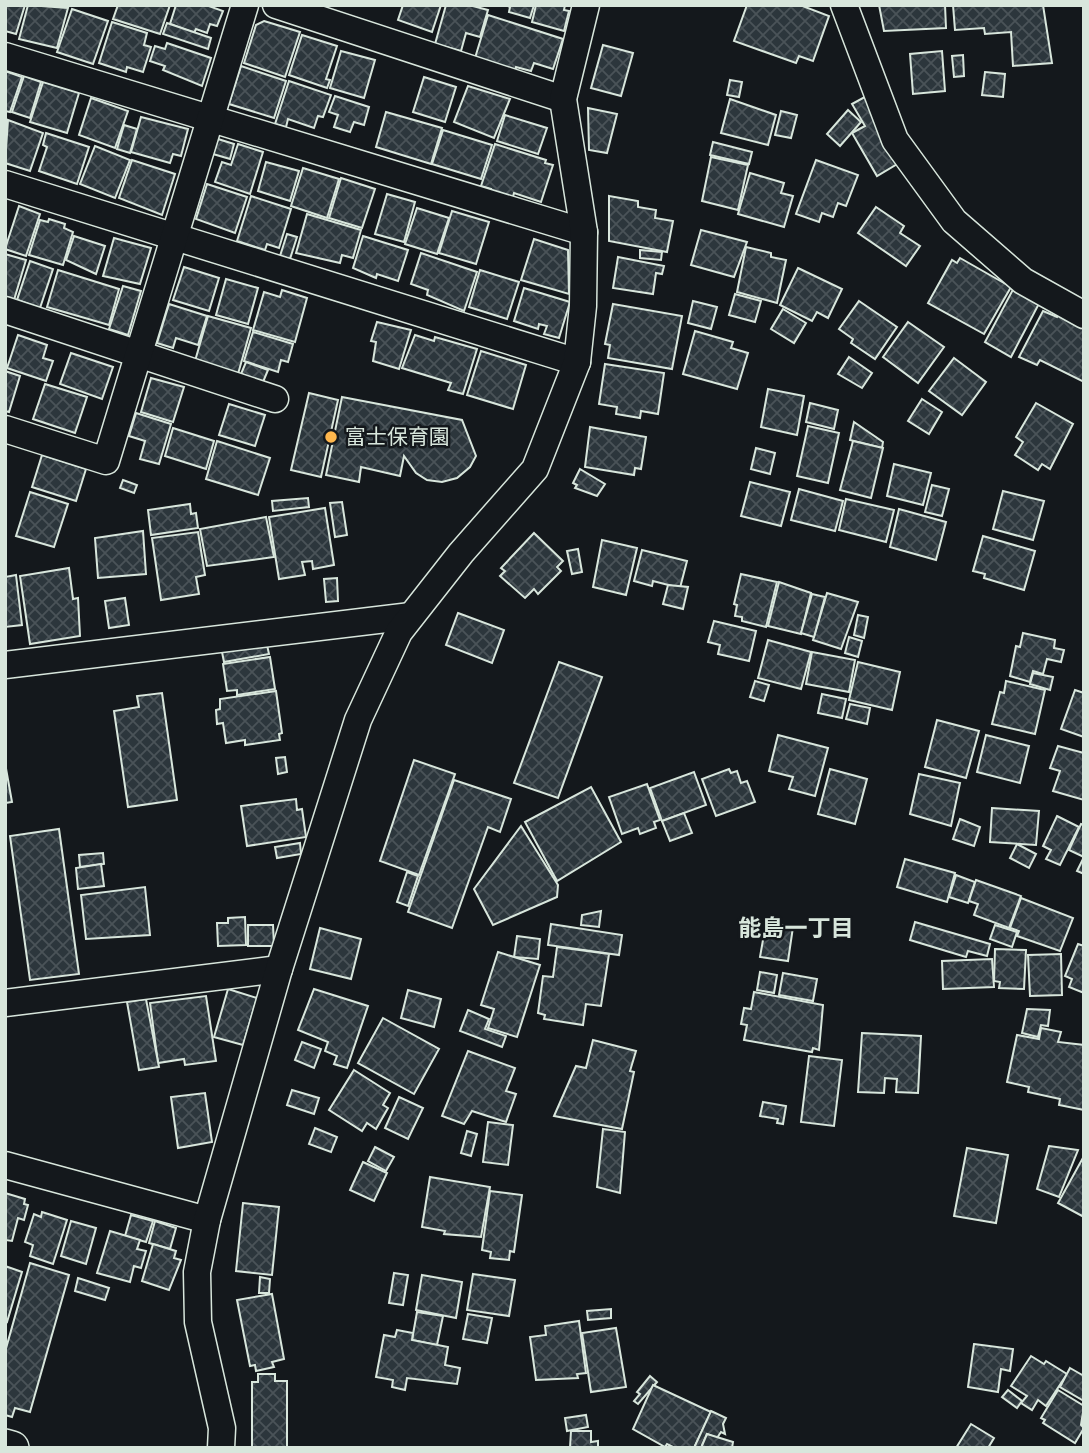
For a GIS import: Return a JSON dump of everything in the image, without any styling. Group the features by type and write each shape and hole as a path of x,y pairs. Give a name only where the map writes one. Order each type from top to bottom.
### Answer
{"street":[{"path":"5,429 106,461 245,5"},
{"path":"276,5 563,99"},
{"path":"221,1448 222,1428 198,1322 197,1272 207,1220 279,969 358,720 399,632 535,469 577,362 583,306 584,232 563,99 586,5"},
{"path":"844,5 895,140 954,221 1023,281 1084,316"},
{"path":"5,56 210,121 584,232"},
{"path":"5,184 173,239 577,362"},
{"path":"5,310 275,399"},
{"path":"5,665 411,616"},
{"path":"5,1003 279,969"},
{"path":"5,1165 207,1220"},
{"path":"5,1446 12,1448"}],"building":[{"path":"5,5 25,5 16,34 5,31"},
{"path":"28,5 68,8 57,48 19,39"},
{"path":"118,5 170,5 160,34 113,19"},
{"path":"176,5 206,5 223,11 217,26 210,24 207,33 196,29 194,33 170,24"},
{"path":"403,5 441,5 432,32 398,20"},
{"path":"446,5 469,5 488,10 480,37 466,33 461,51 435,44"},
{"path":"506,5 534,5 530,18 509,12 510,7"},
{"path":"536,5 565,5 564,10 569,11 564,31 532,22"},
{"path":"747,5 800,5 829,16 813,61 799,56 796,63 734,41"},
{"path":"879,5 945,5 946,28 884,31"},
{"path":"953,5 1043,5 1052,63 1013,66 1011,32 985,34 984,28 955,30"},
{"path":"72,9 108,21 93,64 57,52"},
{"path":"488,15 563,39 553,69 534,63 531,71 516,67 515,71 475,58"},
{"path":"264,21 300,32 285,77 244,63 256,25"},
{"path":"112,22 147,33 144,45 151,47 143,72 127,67 126,72 99,63"},
{"path":"167,23 211,38 208,49 163,34"},
{"path":"302,35 337,46 326,79 330,80 327,88 289,75"},
{"path":"167,43 211,58 202,86 163,70 165,66 150,61 155,46 165,49"},
{"path":"603,45 633,53 621,96 591,88"},
{"path":"341,51 375,60 364,98 330,88"},
{"path":"942,51 945,91 913,94 910,54"},
{"path":"963,55 964,76 954,77 952,56"},
{"path":"241,66 286,81 274,118 229,104"},
{"path":"5,71 22,77 10,112 5,111"},
{"path":"985,72 1005,74 1003,97 982,95"},
{"path":"24,76 41,82 30,118 12,112"},
{"path":"424,77 456,87 445,122 413,112"},
{"path":"730,80 742,82 739,97 727,95"},
{"path":"289,81 331,95 323,117 318,116 314,128 288,119 286,127 275,124"},
{"path":"43,82 79,93 67,133 30,122"},
{"path":"468,86 510,99 494,138 454,122"},
{"path":"872,93 909,157 877,176 852,133 865,126 852,104"},
{"path":"335,96 369,107 364,125 354,122 350,132 334,127 338,115 329,112"},
{"path":"91,98 128,111 115,148 79,135"},
{"path":"730,99 776,115 768,145 721,133"},
{"path":"588,108 617,114 607,153 589,150"},
{"path":"848,110 861,122 840,146 827,134"},
{"path":"781,111 797,115 791,138 775,135"},
{"path":"386,112 442,128 431,164 376,147"},
{"path":"505,115 547,128 538,154 497,141"},
{"path":"141,117 188,129 181,156 173,154 170,163 131,152"},
{"path":"8,120 43,133 30,171 5,163"},
{"path":"124,125 137,129 130,153 117,149"},
{"path":"443,130 492,145 481,179 432,164"},
{"path":"46,133 89,147 77,184 39,171 47,147 43,145"},
{"path":"218,139 234,144 230,159 213,154"},
{"path":"713,142 752,152 749,164 710,155"},
{"path":"238,144 263,152 250,194 215,182 222,162 231,165"},
{"path":"495,144 546,160 545,163 553,165 541,202 514,193 512,200 490,193 491,189 481,186"},
{"path":"95,146 130,160 115,198 80,184"},
{"path":"711,157 748,165 738,210 702,201"},
{"path":"132,160 175,174 162,215 119,198"},
{"path":"816,160 858,175 846,206 838,203 833,217 822,213 819,222 796,214"},
{"path":"266,162 299,171 290,201 258,191"},
{"path":"303,168 339,179 327,218 291,206"},
{"path":"750,173 784,183 781,193 793,196 784,227 738,214"},
{"path":"341,178 375,189 362,228 329,218"},
{"path":"207,184 247,197 235,233 196,219"},
{"path":"387,194 415,202 404,242 375,234"},
{"path":"251,196 291,209 279,248 267,244 265,250 237,241"},
{"path":"609,196 638,201 638,207 656,210 655,218 673,221 667,252 609,241"},
{"path":"19,206 40,214 26,256 5,249"},
{"path":"876,207 904,226 900,233 920,246 906,266 858,233"},
{"path":"417,208 449,218 437,254 405,244"},
{"path":"452,211 489,222 476,264 439,253"},
{"path":"307,214 361,230 353,258 342,255 340,263 296,253"},
{"path":"49,219 65,224 64,228 73,232 63,265 29,255 40,220 48,222"},
{"path":"701,230 747,242 734,277 691,265"},
{"path":"287,234 297,237 290,259 280,256"},
{"path":"74,236 105,246 96,274 66,260"},
{"path":"363,236 408,250 398,281 377,274 376,278 353,268"},
{"path":"114,238 151,248 140,284 103,276"},
{"path":"534,239 568,250 569,294 521,280"},
{"path":"746,247 786,260 777,303 737,292"},
{"path":"640,250 662,252 661,260 640,258"},
{"path":"421,253 477,272 464,311 427,295 428,290 411,284"},
{"path":"5,254 26,260 14,300 5,298"},
{"path":"618,257 664,266 662,274 656,273 653,294 613,288"},
{"path":"960,258 1011,287 984,334 928,303 952,260 957,263"},
{"path":"30,261 53,269 40,308 17,300"},
{"path":"184,267 219,278 209,311 173,300"},
{"path":"798,268 842,289 828,318 817,312 812,321 780,305"},
{"path":"58,270 119,289 109,325 47,307"},
{"path":"480,270 519,282 507,319 469,307"},
{"path":"226,279 258,288 248,324 216,315"},
{"path":"1017,282 1043,296 1011,357 985,342"},
{"path":"123,286 141,291 128,335 109,329"},
{"path":"524,288 570,302 559,338 544,334 547,326 539,324 538,329 514,321"},
{"path":"282,290 307,298 295,342 253,330 264,292 280,297"},
{"path":"735,294 761,301 755,322 729,315"},
{"path":"693,301 717,307 711,329 688,323"},
{"path":"859,301 897,327 875,359 851,343 853,339 839,329"},
{"path":"169,304 207,316 198,345 176,338 173,348 157,343"},
{"path":"613,304 682,316 672,369 608,358 610,345 605,344"},
{"path":"783,309 806,323 794,343 771,329"},
{"path":"1043,311 1057,317 1059,313 1084,325 1084,382 1040,360 1037,365 1019,357"},
{"path":"208,316 251,328 238,374 195,361"},
{"path":"377,322 411,330 399,369 373,361 376,342 371,341"},
{"path":"908,322 944,347 918,383 883,357"},
{"path":"695,331 733,342 731,348 748,353 737,389 683,374"},
{"path":"253,332 293,344 288,362 281,360 278,372 244,361"},
{"path":"18,335 47,345 43,358 53,361 46,381 7,368"},
{"path":"415,335 434,341 435,337 477,349 463,394 448,390 451,383 402,368"},
{"path":"481,351 526,365 513,409 467,395"},
{"path":"71,353 113,367 102,399 60,384"},
{"path":"849,357 872,373 862,388 838,374"},
{"path":"954,358 986,382 962,415 929,391"},
{"path":"246,362 268,370 263,382 241,374"},
{"path":"605,364 664,373 658,414 641,411 640,418 616,414 617,407 599,404"},
{"path":"5,371 20,376 9,412 5,411"},
{"path":"151,378 184,387 173,422 141,412"},
{"path":"45,384 87,397 75,433 33,419"},
{"path":"768,389 804,396 797,435 761,427"},
{"path":"309,393 338,400 321,477 291,470"},
{"path":"342,397 462,420 476,456 470,467 457,478 442,482 427,480 416,473 404,456 400,476 361,467 359,482 326,475"},
{"path":"922,399 942,412 929,434 908,421"},
{"path":"810,403 838,410 834,429 806,422"},
{"path":"1036,403 1073,424 1050,469 1042,464 1038,470 1015,455 1023,442 1016,437"},
{"path":"229,404 265,415 255,446 219,435"},
{"path":"136,413 171,424 159,464 140,459 145,441 129,436"},
{"path":"854,422 883,442 882,448 850,440"},
{"path":"808,426 839,433 828,483 797,476"},
{"path":"590,427 646,437 641,469 635,468 634,475 585,467"},
{"path":"173,428 214,441 206,469 165,456"},
{"path":"217,441 270,458 258,495 206,479"},
{"path":"853,441 883,448 871,498 840,490"},
{"path":"756,448 775,453 770,474 751,469"},
{"path":"42,455 86,469 76,501 32,487"},
{"path":"894,464 931,473 923,505 887,496"},
{"path":"580,469 605,484 597,496 575,488 577,485 573,483"},
{"path":"123,480 137,485 134,493 120,488"},
{"path":"750,482 790,492 781,526 741,516"},
{"path":"932,485 949,489 942,516 925,512"},
{"path":"799,489 843,501 835,531 791,520"},
{"path":"1003,491 1044,501 1033,540 993,529"},
{"path":"30,492 68,504 54,547 16,536"},
{"path":"308,498 309,507 273,511 272,501"},
{"path":"846,499 894,510 886,542 839,530"},
{"path":"342,502 347,535 335,537 330,503"},
{"path":"190,504 191,514 196,513 198,528 151,535 148,510"},
{"path":"325,508 334,565 313,569 312,561 302,562 305,575 279,579 269,517"},
{"path":"899,509 946,522 936,560 890,547"},
{"path":"266,517 274,557 207,566 200,529"},
{"path":"143,531 146,574 98,578 95,538"},
{"path":"198,532 205,575 196,577 199,594 161,600 152,538"},
{"path":"534,533 563,561 557,567 561,571 538,594 534,589 525,598 500,576 505,571 501,568"},
{"path":"983,536 1035,551 1024,590 984,578 985,574 973,571"},
{"path":"602,540 637,548 626,595 593,587"},
{"path":"578,549 582,572 572,574 567,551"},
{"path":"642,550 687,561 680,588 653,581 652,586 634,581"},
{"path":"69,568 73,599 78,598 80,636 30,644 20,576"},
{"path":"741,574 777,582 766,627 742,621 742,617 735,616 737,605 734,604"},
{"path":"16,575 22,625 5,627 5,577"},
{"path":"337,578 338,601 326,602 324,579"},
{"path":"779,582 811,593 801,634 768,626"},
{"path":"668,585 688,587 683,609 663,604"},
{"path":"827,593 858,602 841,649 813,640"},
{"path":"812,594 825,597 814,637 801,633"},
{"path":"125,598 129,625 109,628 105,601"},
{"path":"458,613 504,630 492,663 446,645"},
{"path":"858,615 868,617 864,638 854,635"},
{"path":"714,621 756,631 749,661 718,654 720,645 708,642"},
{"path":"1023,633 1055,640 1054,648 1064,650 1061,662 1047,659 1043,674 1033,671 1030,682 1010,676 1016,646 1020,647"},
{"path":"849,637 862,641 858,657 845,653"},
{"path":"768,640 811,652 801,689 758,678"},
{"path":"267,645 269,654 224,662 222,652"},
{"path":"812,652 855,660 849,692 806,684"},
{"path":"270,657 275,689 237,695 237,690 227,691 223,664"},
{"path":"559,662 602,677 558,798 514,783"},
{"path":"858,662 900,672 892,710 849,700"},
{"path":"1033,673 1053,677 1050,690 1030,684"},
{"path":"755,681 769,685 764,701 750,697"},
{"path":"1006,681 1045,690 1035,734 992,724 1000,692 1004,693"},
{"path":"1075,690 1084,693 1084,737 1061,729"},
{"path":"276,691 282,733 279,734 280,740 245,745 245,740 226,743 223,723 217,724 216,710 220,709 220,699"},
{"path":"162,693 177,800 128,807 114,711 139,707 137,696"},
{"path":"822,694 846,699 842,718 818,713"},
{"path":"850,704 870,708 867,724 846,719"},
{"path":"937,720 979,731 966,778 925,767"},
{"path":"778,735 828,748 815,796 789,789 793,777 769,771"},
{"path":"986,735 1029,746 1020,783 977,772"},
{"path":"1058,746 1084,753 1084,800 1053,791 1060,771 1050,768"},
{"path":"285,757 287,772 278,774 276,758"},
{"path":"414,760 455,774 419,875 380,861"},
{"path":"5,763 12,802 5,803"},
{"path":"729,769 731,773 737,771 741,783 747,781 755,802 716,816 702,779"},
{"path":"830,769 867,779 855,824 818,814"},
{"path":"694,772 706,805 662,821 650,788"},
{"path":"919,774 960,783 951,826 910,814"},
{"path":"454,780 511,799 500,832 488,827 452,928 408,912"},
{"path":"647,784 660,820 654,822 656,828 640,834 638,828 622,834 609,797"},
{"path":"591,787 621,842 557,881 525,822"},
{"path":"296,799 297,810 302,809 306,837 247,846 241,806"},
{"path":"992,808 1039,811 1036,845 990,842"},
{"path":"684,813 692,833 670,841 662,821"},
{"path":"1057,816 1079,827 1060,865 1046,859 1051,850 1043,846"},
{"path":"960,819 980,827 974,846 953,839"},
{"path":"1081,824 1084,825 1084,857 1069,850"},
{"path":"521,826 558,885 557,897 493,925 474,889"},
{"path":"59,829 79,974 30,980 10,836"},
{"path":"300,843 301,854 277,858 275,847"},
{"path":"1017,844 1036,854 1029,868 1010,858"},
{"path":"103,853 104,864 80,867 79,855"},
{"path":"1084,857 1084,874 1077,871"},
{"path":"905,859 955,873 947,902 897,887"},
{"path":"101,864 104,886 78,889 76,868"},
{"path":"407,872 418,876 408,906 397,902"},
{"path":"956,875 975,882 968,903 949,897"},
{"path":"976,880 1021,896 1009,928 974,915 978,904 969,901"},
{"path":"145,887 150,935 86,939 81,895"},
{"path":"1021,898 1073,918 1060,951 1017,936 1019,931 1010,928"},
{"path":"601,911 599,927 581,925 582,915"},
{"path":"245,917 246,945 218,946 217,923 228,923 228,918"},
{"path":"915,922 990,944 987,956 968,951 966,957 910,940"},
{"path":"766,923 793,927 788,961 760,957"},
{"path":"551,924 622,935 619,955 548,945"},
{"path":"248,925 273,925 274,946 248,946"},
{"path":"995,925 1017,932 1012,947 990,939"},
{"path":"320,928 361,939 351,979 310,969"},
{"path":"517,936 540,939 538,959 514,957"},
{"path":"1078,944 1084,946 1084,993 1069,987 1072,979 1065,976"},
{"path":"557,947 609,954 601,1006 586,1004 583,1025 544,1019 545,1015 538,1013 543,976 553,977"},
{"path":"995,949 1026,950 1024,989 999,988 1000,982 994,981"},
{"path":"498,952 540,965 517,1037 488,1028 494,1009 481,1005"},
{"path":"1061,954 1062,995 1030,996 1028,955"},
{"path":"992,959 994,987 943,989 942,961"},
{"path":"760,972 777,975 774,993 757,990"},
{"path":"783,973 817,979 813,1001 779,995"},
{"path":"228,989 257,998 243,1045 214,1037"},
{"path":"314,989 368,1006 347,1068 334,1064 337,1056 325,1051 328,1042 298,1030"},
{"path":"408,990 441,999 434,1027 401,1018"},
{"path":"754,992 823,1005 819,1050 813,1048 812,1052 744,1040 747,1025 741,1024 744,1008 751,1009"},
{"path":"206,996 216,1061 185,1065 184,1059 158,1063 150,1003"},
{"path":"146,999 159,1067 139,1070 127,1002"},
{"path":"1027,1009 1050,1010 1048,1026 1041,1025 1038,1037 1022,1033"},
{"path":"468,1010 489,1019 485,1029 506,1036 502,1047 460,1031"},
{"path":"383,1018 439,1049 414,1094 358,1063"},
{"path":"1041,1028 1061,1032 1058,1042 1084,1045 1084,1110 1059,1105 1060,1099 1028,1092 1029,1087 1007,1082 1017,1035 1039,1039"},
{"path":"862,1033 921,1036 918,1093 896,1092 897,1079 885,1078 884,1093 858,1092"},
{"path":"593,1040 636,1051 630,1071 634,1072 622,1129 554,1116 576,1066 586,1068"},
{"path":"302,1042 321,1049 314,1068 295,1060"},
{"path":"468,1051 515,1068 506,1091 516,1094 506,1122 472,1111 464,1124 442,1116"},
{"path":"809,1056 842,1060 834,1126 801,1122"},
{"path":"354,1070 390,1093 383,1105 388,1108 376,1129 367,1123 362,1131 329,1110"},
{"path":"292,1090 319,1098 314,1114 287,1105"},
{"path":"205,1093 212,1142 178,1148 171,1097"},
{"path":"399,1097 423,1108 408,1139 385,1128"},
{"path":"763,1102 786,1106 783,1124 777,1123 778,1119 760,1116"},
{"path":"488,1122 513,1125 508,1165 483,1162"},
{"path":"315,1128 337,1137 331,1152 309,1144"},
{"path":"603,1129 625,1132 620,1193 597,1187"},
{"path":"467,1131 477,1134 471,1156 461,1153"},
{"path":"1049,1146 1078,1150 1059,1197 1037,1189"},
{"path":"375,1147 394,1157 386,1171 368,1161"},
{"path":"967,1148 1008,1155 996,1223 954,1216"},
{"path":"1084,1156 1084,1217 1058,1203"},
{"path":"363,1162 387,1173 374,1201 350,1190"},
{"path":"430,1177 490,1187 481,1237 444,1234 445,1231 422,1227"},
{"path":"490,1191 522,1195 514,1252 510,1251 509,1260 490,1258 491,1252 482,1250"},
{"path":"5,1193 25,1199 24,1204 28,1205 24,1220 18,1218 12,1241 5,1240"},
{"path":"243,1203 279,1207 272,1275 236,1271"},
{"path":"42,1212 67,1220 53,1264 30,1256 33,1245 25,1242 34,1214 41,1217"},
{"path":"131,1215 153,1221 146,1242 125,1236"},
{"path":"71,1221 96,1228 86,1264 61,1256"},
{"path":"155,1221 176,1228 170,1249 149,1243"},
{"path":"110,1231 140,1240 137,1249 146,1251 141,1268 134,1266 130,1282 97,1273"},
{"path":"153,1244 176,1251 174,1258 181,1260 169,1290 142,1281"},
{"path":"30,1263 69,1275 30,1412 15,1408 12,1417 5,1415 5,1352"},
{"path":"5,1266 22,1272 7,1322 5,1321"},
{"path":"394,1273 408,1275 403,1305 389,1303"},
{"path":"473,1274 515,1280 509,1316 467,1310"},
{"path":"422,1275 462,1282 456,1318 416,1310"},
{"path":"260,1277 270,1279 269,1293 259,1293"},
{"path":"78,1278 109,1288 105,1300 75,1291"},
{"path":"272,1294 284,1359 272,1362 274,1367 256,1371 255,1365 250,1366 237,1300"},
{"path":"611,1309 611,1318 588,1320 587,1311"},
{"path":"417,1312 443,1316 437,1345 412,1340"},
{"path":"468,1314 492,1318 487,1343 463,1339"},
{"path":"579,1321 586,1373 577,1374 578,1378 536,1380 530,1337 546,1335 545,1326"},
{"path":"616,1328 626,1387 591,1392 582,1333"},
{"path":"397,1330 413,1333 412,1340 448,1347 445,1365 460,1368 457,1384 407,1378 405,1390 392,1387 393,1380 376,1377 384,1335 395,1337"},
{"path":"974,1344 1013,1349 1010,1371 1001,1369 998,1392 968,1387"},
{"path":"1031,1356 1044,1364 1046,1361 1067,1374 1046,1406 1038,1400 1032,1410 1021,1403 1027,1396 1011,1386"},
{"path":"1070,1368 1084,1376 1084,1401 1060,1387"},
{"path":"258,1374 275,1374 275,1381 287,1381 287,1448 252,1447 252,1382 258,1382"},
{"path":"650,1376 657,1382 638,1404 634,1401 640,1394 637,1392"},
{"path":"653,1385 711,1412 694,1448 675,1448 667,1444 665,1447 633,1429"},
{"path":"1008,1390 1022,1401 1017,1408 1002,1397"},
{"path":"1058,1390 1084,1406 1081,1425 1084,1428 1075,1443 1043,1423 1045,1420 1041,1418"},
{"path":"711,1411 726,1418 723,1424 725,1434 721,1432 717,1438 707,1434 701,1448 694,1448"},
{"path":"586,1415 588,1427 567,1431 565,1418"},
{"path":"971,1424 994,1438 988,1448 956,1448"},
{"path":"571,1431 591,1431 591,1442 598,1441 598,1448 570,1448"},
{"path":"707,1434 733,1442 732,1448 701,1448"}],"place":[{"name":"富士保育園","path":"331,437"}],"district":[{"name":"能島一丁目","path":"796,928"}]}
